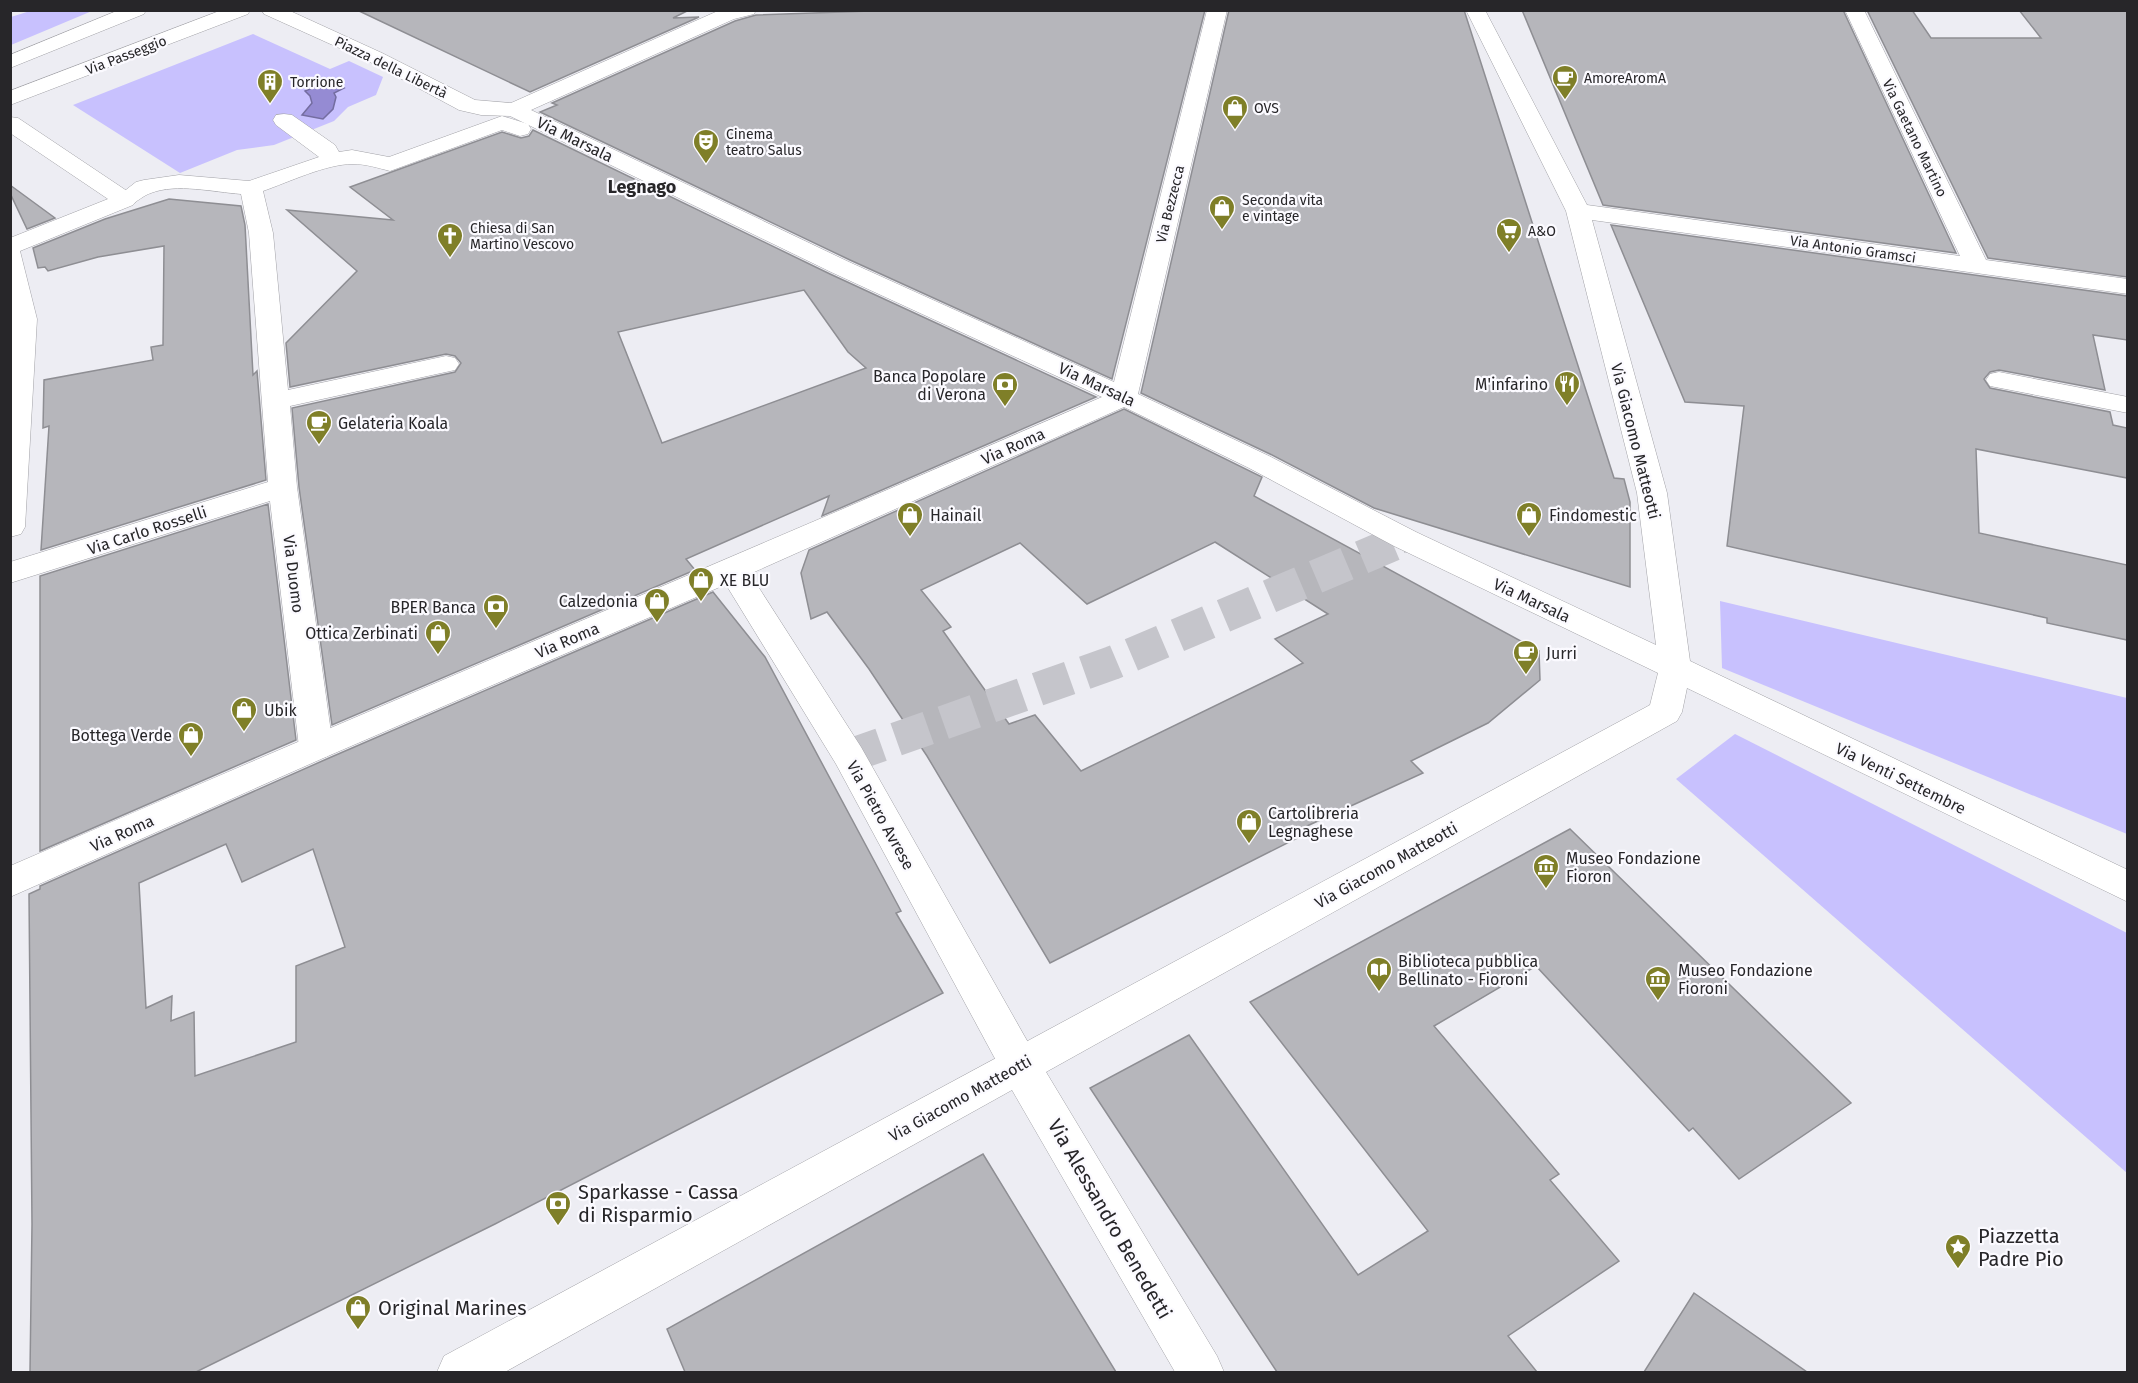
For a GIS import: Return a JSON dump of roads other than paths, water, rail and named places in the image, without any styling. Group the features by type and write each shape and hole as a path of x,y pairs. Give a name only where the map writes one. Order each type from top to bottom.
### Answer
{"street":[{"path":"10,62 137,10"},
{"name":"Via Passeggio","path":"10,99 241,10"},
{"name":"Piazza della Libertà","path":"271,10 375,57 466,105 517,120"},
{"path":"10,247 125,200 144,187 179,182 252,188 332,160 363,158 390,164 502,122 517,120 728,14 747,10"},
{"name":"Via Bezzecca","path":"1124,397 1217,10"},
{"name":"Via Gaetano Martino","path":"1854,10 1977,266"},
{"name":"Via Giacomo Matteotti","path":"460,1372 1665,712 1675,668 1652,493 1578,211 1474,12"},
{"path":"284,120 327,150 332,160"},
{"name":"Via Marsala","path":"517,120 1124,397 1258,462 1405,539 1675,668"},
{"path":"10,123 125,200"},
{"name":"Via Duomo","path":"252,188 261,233 283,487 316,747"},
{"name":"Via Antonio Gramsci","path":"1578,211 2127,287"},
{"path":"10,254 24,319 10,527"},
{"path":"277,401 447,364"},
{"path":"1999,380 2127,405"},
{"name":"Via Roma","path":"10,882 316,747 732,570 1124,397"},
{"name":"Via Carlo Rosselli","path":"10,573 283,487"},
{"name":"Via Pietro Avrese","path":"732,570 849,756 1020,1065"},
{"name":"Via Venti Settembre","path":"1675,668 2127,887"},
{"name":"Via Alessandro Benedetti","path":"1020,1065 1201,1372"}],"tunnel":[{"path":"849,756 1112,663 1405,539 1401,540"}],"place":[{"name":"AmoreAromA","path":"1565,101"},
{"name":"Torrione","path":"270,105"},
{"name":"OVS","path":"1235,131"},
{"name":"Cinema teatro Salus","path":"706,165"},
{"name":"Seconda vita e vintage","path":"1222,231"},
{"name":"A&O","path":"1509,254"},
{"name":"Chiesa di San Martino Vescovo","path":"450,259"},
{"name":"M'infarino","path":"1567,407"},
{"name":"Banca Popolare di Verona","path":"1005,408"},
{"name":"Gelateria Koala","path":"319,446"},
{"name":"Hainail","path":"910,538"},
{"name":"Findomestic","path":"1529,538"},
{"name":"XE BLU","path":"701,603"},
{"name":"Calzedonia","path":"657,624"},
{"name":"BPER Banca","path":"496,630"},
{"name":"Ottica Zerbinati","path":"438,656"},
{"name":"Jurri","path":"1526,676"},
{"name":"Ubik","path":"244,733"},
{"name":"Bottega Verde","path":"191,758"},
{"name":"Cartolibreria Legnaghese","path":"1249,845"},
{"name":"Museo Fondazione Fioron","path":"1546,890"},
{"name":"Biblioteca pubblica Bellinato - Fioroni","path":"1379,993"},
{"name":"Museo Fondazione Fioroni","path":"1658,1002"},
{"name":"Sparkasse - Cassa di Risparmio","path":"558,1227"},
{"name":"Piazzetta Padre Pio","path":"1958,1270"},
{"name":"Original Marines","path":"358,1331"}],"district":[{"name":"Legnago","path":"642,187"}]}
